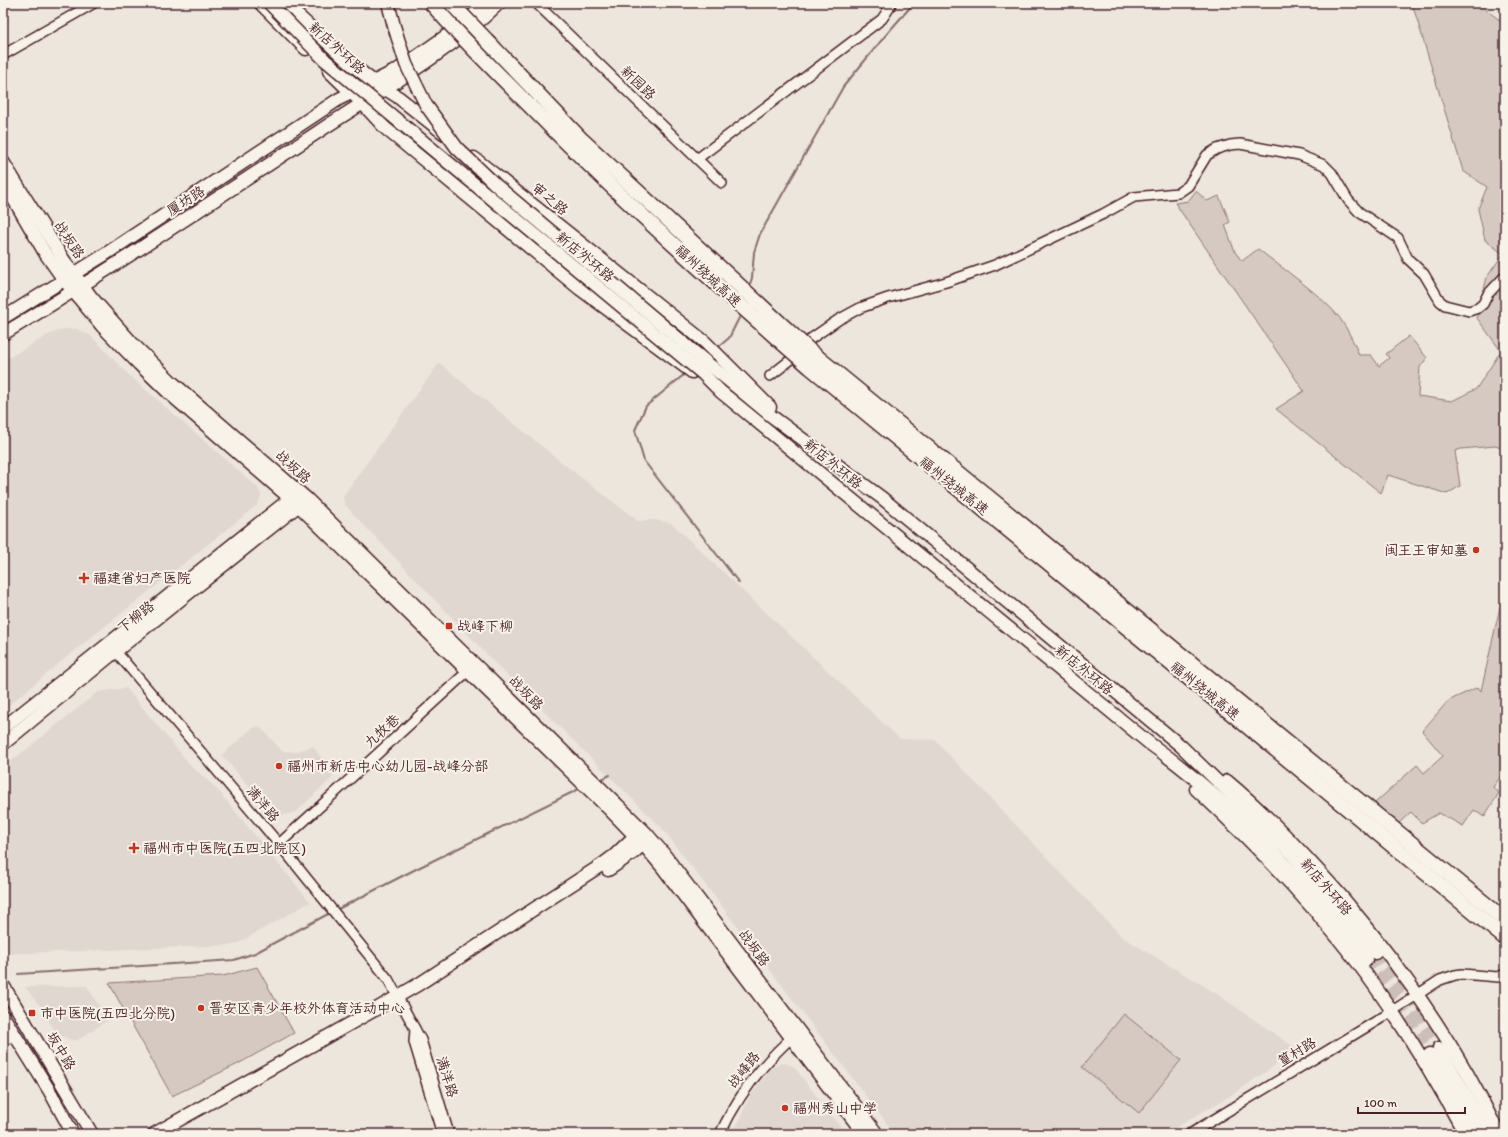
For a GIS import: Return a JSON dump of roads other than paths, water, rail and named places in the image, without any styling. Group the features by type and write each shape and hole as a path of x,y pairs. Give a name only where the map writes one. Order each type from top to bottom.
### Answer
{"highway":[{"path":"428,3 459,35"},
{"name":"福州绕城高速","path":"431,3 459,35 585,161 706,275 810,367 1505,938"},
{"name":"福州绕城高速","path":"450,3 582,140 810,351 1505,920"},
{"path":"463,3 582,140"}],"main road":[{"path":"260,3 353,93 385,128 580,289 682,364 704,372"},
{"name":"新店外环路","path":"269,3 325,60 704,372 770,415 882,498 1181,746 1292,855 1336,904 1371,957 1308,888 1238,817 1180,765 1149,743 721,392 704,372 457,148 426,105 406,64 388,3"},
{"name":"审之路","path":"284,3 351,64 374,82 404,102 705,342 722,357 764,400 787,428"},
{"name":"厦坊路","path":"3,318 69,277 339,99 397,70 476,14 487,3"},
{"name":"厦坊路","path":"3,334 78,289 384,88 448,45 482,20 500,3"},
{"name":"战坂路","path":"3,162 55,248 69,277"},
{"name":"战坂路","path":"3,181 45,253 69,277 102,326 155,380 299,499 423,612 643,837 663,868 795,1035 877,1134"},
{"name":"战坂路","path":"299,499 468,671 583,777"},
{"name":"下柳路","path":"3,728 112,647 299,499"},
{"name":"下柳路","path":"3,744 112,647"},
{"path":"1149,743 1172,768 1230,822 1301,896 1356,961 1392,1011 1426,1065 1464,1134"},
{"path":"1181,746 1206,763 1253,803 1310,860 1373,933 1431,1012 1464,1068 1499,1134"},
{"path":"170,1134 399,1000 643,837"},
{"name":"坂中路","path":"3,985 92,1134"},
{"path":"154,1134 399,1000"},
{"path":"3,1016 56,1102 73,1134"},
{"name":"战坂路","path":"795,1035 864,1134"},
{"path":"1476,1134 1435,1051 1488,1134"}],"street":[{"path":"3,55 94,3"},
{"name":"新园路","path":"536,3 722,183"},
{"path":"697,159 882,18 890,7 890,3"},
{"path":"770,376 793,358 812,338 838,320 860,308 888,298 946,282 995,265 1103,214 1134,197 1178,193 1188,186 1207,155 1217,149 1230,145 1240,144 1299,154 1324,165 1332,172 1348,200 1358,212 1398,238 1408,259 1424,274 1440,301 1445,306 1468,311 1478,308 1484,304 1488,294 1505,276"},
{"name":"满洋路","path":"112,647 279,844 388,978 421,1040 449,1134"},
{"name":"九牧巷","path":"279,844 468,671"},
{"name":"篁村路","path":"1190,1134 1392,1011 1440,980 1455,975 1470,974 1498,977 1505,974"},
{"name":"满洋路","path":"415,1029 414,1042 442,1134"},
{"path":"3,1041 15,1035"},
{"name":"战峰路","path":"720,1134 733,1108 749,1084 770,1059 795,1035"}],"waterway":[{"path":"749,287 752,278 754,252 760,234 843,87 914,3"},
{"path":"716,349 729,338 741,314"},
{"path":"686,373 646,406 635,430 644,461 739,583"},
{"path":"598,781 610,775"},
{"path":"336,910 581,788"},
{"path":"18,974 234,960 255,953 330,913"}],"tunnel":[{"path":"1375,953 1408,999 1439,1048"},
{"path":"1366,960 1400,1006 1430,1054"}],"place":[{"name":"闽王王审知墓","path":"1476,550"},
{"name":"福建省妇产医院","path":"84,578"},
{"name":"战峰下柳","path":"449,626"},
{"name":"福州市新店中心幼儿园-战峰分部","path":"279,766"},
{"name":"福州市中医院(五四北院区)","path":"134,848"},
{"name":"晋安区青少年校外体育活动中心","path":"201,1008"},
{"name":"市中医院(五四北分院)","path":"32,1013"},
{"name":"福州秀山中学","path":"785,1108"}]}
